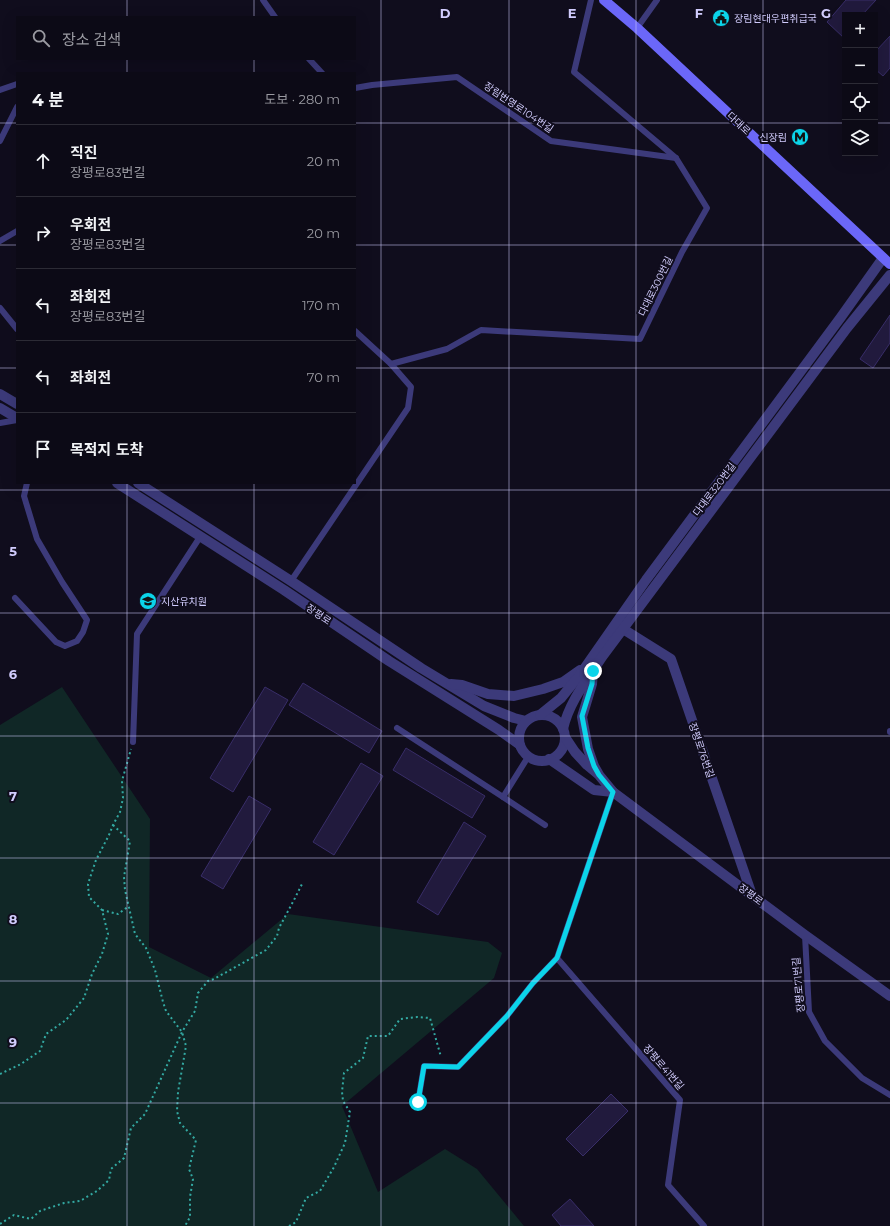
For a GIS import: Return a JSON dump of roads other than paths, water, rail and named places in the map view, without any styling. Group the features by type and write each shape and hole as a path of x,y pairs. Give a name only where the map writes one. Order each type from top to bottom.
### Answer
{"main road":[{"name":"다대로","path":"604,0 637,28 887,261"}],"street":[{"name":"다대로320번길","path":"564,733 565,718 590,668 646,580 836,324 887,261"},
{"name":"다대로320번길","path":"540,714 561,698 590,668 623,629 847,328 890,275"},
{"path":"0,394 16,403"},
{"path":"0,408 16,418"},
{"name":"장평로","path":"119,484 284,590 389,662 499,730 520,746"},
{"name":"장평로","path":"140,484 447,684 484,706 514,718 526,721"},
{"path":"200,537 206,528"},
{"path":"284,590 290,581"},
{"name":"장평로76번길","path":"623,629 671,658 752,895"},
{"path":"447,684 462,685 488,694 514,696 543,689 563,682 590,668 592,684 582,716 588,748 594,766 599,775"},
{"path":"564,733 563,747 558,754 546,761 538,761 528,757 521,749 519,742 521,728 526,721 532,716 540,714 548,715 561,724 564,733 575,752 586,765 599,775"},
{"path":"549,760 594,790 613,792"},
{"name":"장평로","path":"599,775 613,792 890,996"}],"lane":[{"path":"263,0 274,16"},
{"name":"다대로300번길","path":"391,364 447,349 481,330 640,339 682,252 707,208 676,158 574,72 591,0"},
{"path":"637,28 657,0"},
{"path":"310,60 321,72"},
{"name":"장림번영로104번길","path":"356,88 457,77 551,141 676,158"},
{"path":"0,90 16,84"},
{"path":"0,141 16,109"},
{"path":"0,241 16,232"},
{"path":"0,308 16,328"},
{"path":"290,581 408,408 411,387 391,364 356,332"},
{"path":"0,423 16,419"},
{"path":"15,598 56,642 65,646 77,641 83,632 87,620 62,582 37,539 24,496 27,484"},
{"path":"133,742 137,634 200,537"},
{"path":"397,728 503,796 545,825"},
{"path":"503,796 528,757"},
{"path":"418,1102 424,1066 458,1067 507,1016 533,983 557,958 613,792"},
{"name":"장평로71번길","path":"804,934 809,1012 825,1042 862,1078 890,1095"},
{"name":"장평로41번길","path":"557,958 680,1100 668,1186 704,1226"}],"place":[{"name":"장림현대우편취급국","path":"721,18"},
{"name":"신장림","path":"800,137"},
{"name":"지산유치원","path":"148,601"}]}
